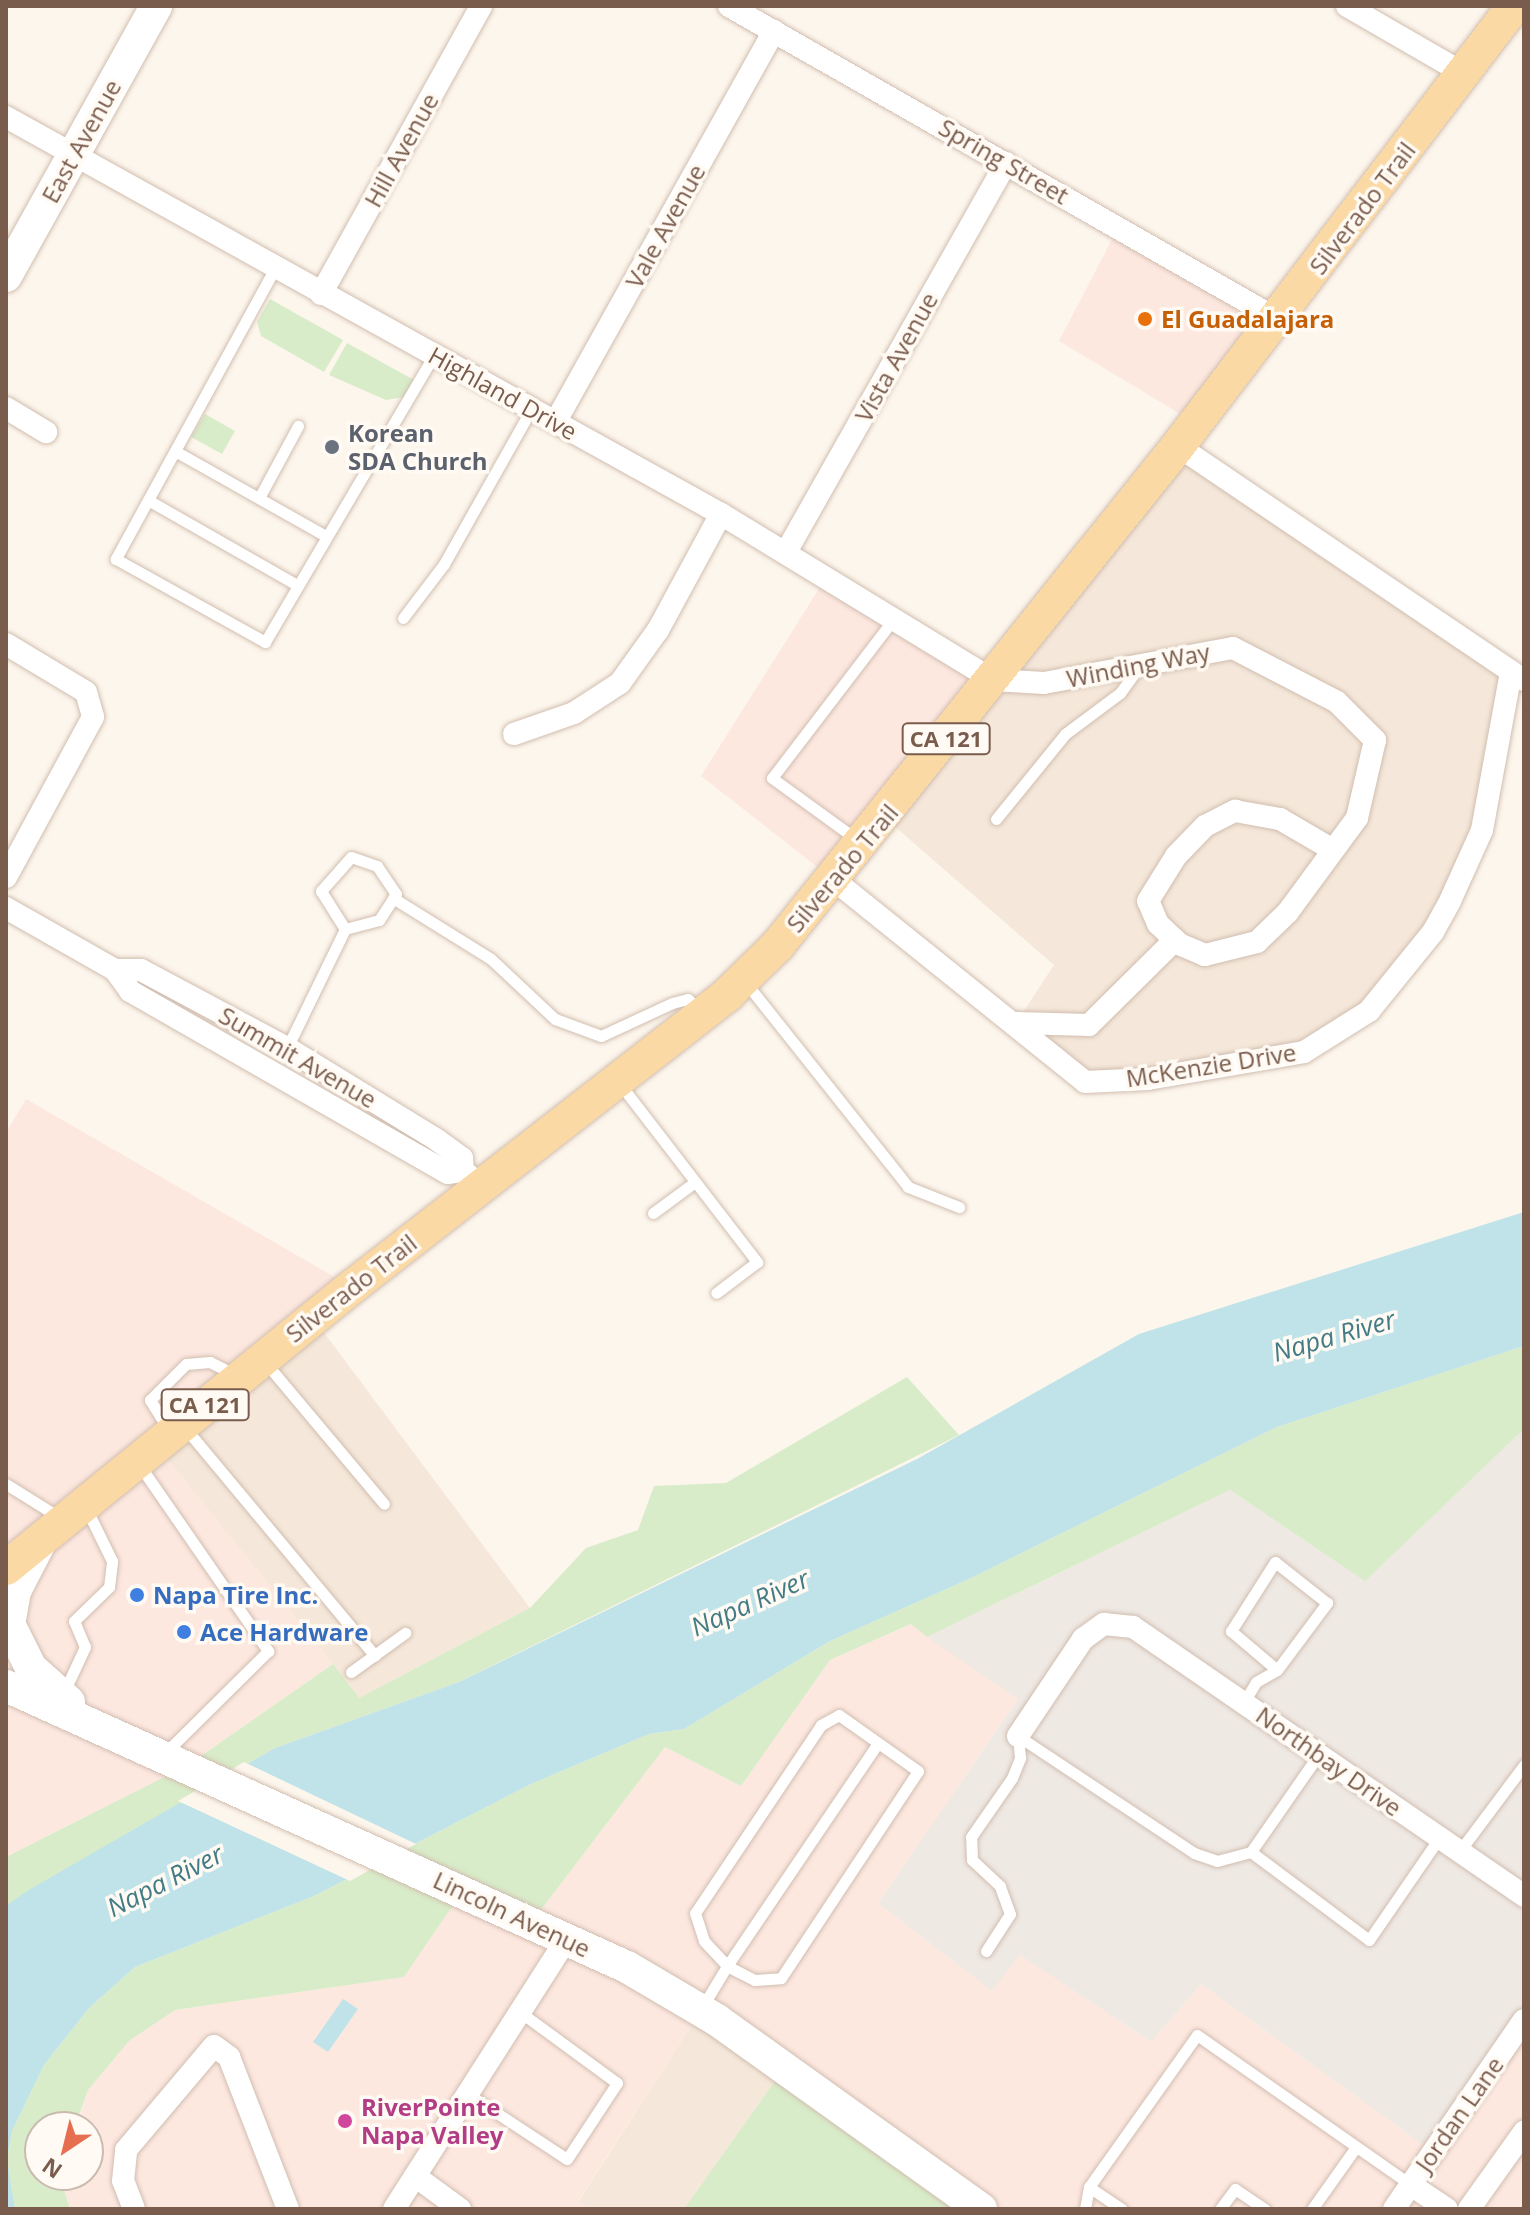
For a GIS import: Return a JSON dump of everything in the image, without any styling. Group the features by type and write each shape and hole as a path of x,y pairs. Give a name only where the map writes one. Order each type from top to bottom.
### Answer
{"main road":[{"name":"East Avenue","path":"6,276 156,6"},
{"name":"Silverado Trail","path":"6,1568 251,1368 471,1179 617,1080 743,979 834,880 993,680 1277,319 1514,6"},
{"path":"63,1519 15,1591 9,1624 18,1651 61,1697 107,1729"},
{"name":"Lincoln Avenue","path":"6,1686 176,1760 627,1967 701,2010 981,2209"}],"street":[{"name":"Hill Avenue","path":"321,294 481,6"},
{"name":"Spring Street","path":"729,6 1277,319"},
{"path":"1347,6 1465,74"},
{"name":"Vale Avenue","path":"556,421 774,31"},
{"name":"Highland Drive","path":"6,117 721,514 895,617 993,680"},
{"name":"Vista Avenue","path":"786,552 1006,163"},
{"path":"6,408 46,432"},
{"name":"McKenzie Drive","path":"834,880 1016,1023 1085,1082 1148,1079 1304,1052 1369,1011 1433,932 1482,830 1517,677 1178,446"},
{"path":"514,734 574,713 620,683 658,630 721,514"},
{"path":"6,644 86,692 93,717 6,877"},
{"name":"Winding Way","path":"993,680 1044,683 1233,648 1337,702 1375,740 1357,818 1288,912 1257,942 1205,955 1175,940"},
{"path":"1016,1023 1089,1025 1175,940 1158,924 1148,901 1176,856 1205,826 1235,811 1280,819 1333,850"},
{"name":"Summit Avenue","path":"6,908 115,970 130,991 448,1173 471,1179"},
{"name":"Summit Avenue","path":"115,970 141,970 287,1048 437,1140 462,1158 471,1179"},
{"name":"Northbay Drive","path":"1018,1736 1083,1639 1104,1624 1133,1627 1524,1896"},
{"path":"394,2209 566,1940"},
{"name":"Jordan Lane","path":"1394,2209 1524,2020"},
{"path":"134,2209 123,2181 126,2150 214,2046 229,2057 288,2209"},
{"path":"1469,2209 1524,2132"},
{"path":"415,2176 460,2209"},
{"path":"1411,2185 1447,2209"}],"lane":[{"path":"275,268 116,559 265,642 434,355"},
{"path":"403,618 444,564 532,408"},
{"path":"259,498 298,426"},
{"path":"175,451 326,536"},
{"path":"148,500 297,585"},
{"path":"863,844 772,778 895,617"},
{"path":"996,819 1065,734 1120,693 1141,663"},
{"path":"287,1048 345,929 379,920 396,894 377,866 351,857 321,891 345,929"},
{"path":"393,898 491,959 555,1019 601,1036 672,1003 688,999 702,1014"},
{"path":"743,979 908,1187 959,1207"},
{"path":"617,1080 757,1262 716,1293"},
{"path":"653,1213 695,1182"},
{"path":"251,1368 384,1504"},
{"path":"176,1428 375,1656"},
{"path":"136,1460 268,1651 176,1760"},
{"path":"6,1484 63,1519 112,1561 109,1587 74,1621 85,1647 61,1697"},
{"path":"1244,1702 1256,1682 1277,1670 1327,1603 1275,1562 1231,1631 1277,1670"},
{"path":"351,1672 405,1633"},
{"path":"839,1715 918,1771 781,1978 755,1980 727,1966 704,1941 695,1913 813,1738 839,1715"},
{"path":"1018,1736 1194,1853 1217,1861 1251,1852 1319,1754"},
{"path":"986,1951 1010,1914 1000,1886 972,1860 971,1837 1012,1778 1020,1758 1018,1736"},
{"path":"701,2010 727,1966 878,1743"},
{"path":"1459,1852 1524,1765"},
{"path":"1251,1852 1369,1940 1439,1838"},
{"path":"468,2094 567,2159 617,2083 520,2012"},
{"path":"1085,2209 1089,2187 1197,2035 1411,2185"},
{"path":"1312,2209 1356,2147"},
{"path":"1089,2187 1122,2209"},
{"path":"1220,2209 1235,2189 1265,2209"}],"shaded area":[{"path":"1119,226 1260,310 1182,415 1059,341"},
{"path":"1185,438 1511,672 1482,830 1450,901 1369,1011 1304,1052 1085,1082 1016,1023 1054,965 885,818"},
{"path":"827,576 993,680 834,880 701,776"},
{"path":"26,1099 352,1287 156,1444 333,1664 188,1765 6,1857 6,1686 31,1668 6,1568 6,1133"},
{"path":"313,1318 530,1608 359,1698 155,1444"},
{"path":"1524,1429 1524,2020 1433,2152 1201,1984 1151,2042 1020,1955 992,1991 878,1903 1018,1699 927,1637 1230,1490 1365,1580"},
{"path":"912,1624 1018,1699 878,1903 992,1991 1019,1954 1151,2042 1201,1984 1433,2152 1524,2020 1524,2209 981,2209 701,2010 578,2201 589,2209 70,2209 64,2191 104,2191 104,2111 81,2111 88,2090 129,2041 175,2010 404,1977 462,1892 531,1923 665,1747 741,1786 830,1660"},
{"path":"701,2010 784,2068 684,2209 589,2209 578,2202"}],"green space":[{"path":"270,299 343,340 324,372 261,336 257,322"},
{"path":"347,343 414,380 404,397 386,400 329,375"},
{"path":"205,414 235,431 222,454 191,437"},
{"path":"1524,1346 1524,1429 1365,1581 1230,1490 927,1637 911,1624 830,1660 741,1786 665,1747 531,1923 462,1892 404,1977 175,2010 129,2041 88,2090 81,2111 24,2111 24,2191 64,2191 70,2209 15,2209 7,2159 12,2131 44,2065 89,2008 135,1967 314,1896 531,1784 649,1734 684,1729 830,1641 969,1579 1277,1427"},
{"path":"907,1377 959,1435 459,1682 275,1748 6,1906 6,1857 188,1765 333,1664 359,1698 530,1608 586,1548 638,1530 654,1486 726,1483"},
{"path":"784,2068 981,2209 684,2209"}],"water":[{"name":"Napa River","path":"1524,1212 1524,1346 1277,1427 969,1579 830,1641 684,1729 649,1734 531,1784 314,1896 135,1967 89,2008 44,2065 12,2131 7,2159 15,2209 6,2209 6,1906 27,1891 275,1748 459,1682 917,1459 1139,1334"},
{"path":"343,1999 358,2009 328,2052 313,2042"}],"pier":[{"path":"244,1762 416,1844 350,1881 178,1801"}],"place":[{"name":"El Guadalajara","path":"1145,319"},
{"name":"Korean SDA Church","path":"332,447"},
{"name":"Napa Tire Inc.","path":"137,1595"},
{"name":"Ace Hardware","path":"184,1632"},
{"name":"RiverPointe Napa Valley","path":"345,2121"}]}
